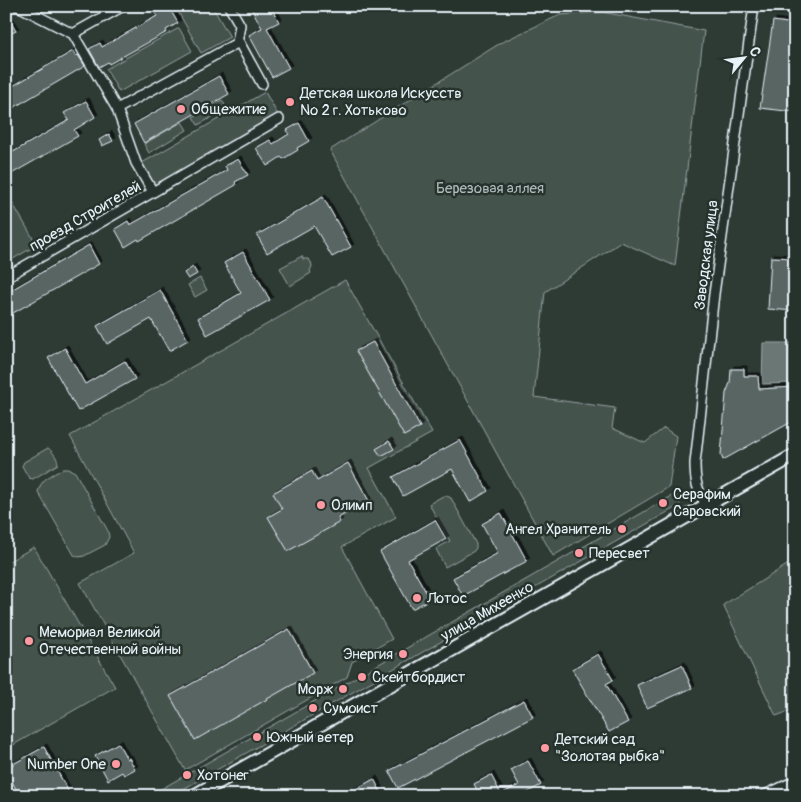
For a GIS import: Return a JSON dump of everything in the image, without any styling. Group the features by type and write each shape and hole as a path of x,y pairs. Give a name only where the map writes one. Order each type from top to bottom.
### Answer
{"street":[{"path":"18,6 73,34 123,6"},
{"path":"229,6 240,25 237,43"},
{"name":"Заводская улица","path":"706,505 697,488 695,479 696,463 715,284 754,6"},
{"name":"проезд Строителей","path":"6,277 153,192 136,162 117,110 73,34"},
{"path":"237,43 239,42 262,84"},
{"path":"117,110 237,43"},
{"path":"153,192 279,119"},
{"name":"улица Михеенко","path":"194,796 795,455"},
{"path":"763,796 795,781"}],"green space":[{"path":"175,6 212,6 230,37 201,53"},
{"name":"Березовая аллея","path":"602,12 704,31 675,266 621,242 545,292 534,397 615,408 612,428 645,443 664,428 676,436 669,487 553,556 330,150 502,42 560,15"},
{"path":"179,28 192,51 119,92 106,69"},
{"path":"265,92 278,115 155,186 142,163"},
{"path":"222,100 227,109 198,125 193,117"},
{"path":"182,122 187,130 149,153 144,144"},
{"path":"6,192 37,245 6,263"},
{"path":"302,256 303,259 308,259 311,262 311,273 290,286 280,268"},
{"path":"200,278 207,290 195,297 188,285"},
{"path":"345,280 432,433 369,468 396,517 342,547 392,639 352,662 347,677 185,770 80,583 134,553 70,436"},
{"path":"48,448 56,457 58,464 33,479 29,478 22,466 24,462"},
{"path":"63,469 75,472 108,531 109,537 105,545 84,556 74,555 38,492 44,480"},
{"path":"677,493 680,505 171,796 149,796"},
{"path":"443,496 451,498 476,544 474,551 445,567 436,549 450,541 429,504"},
{"path":"34,547 115,687 6,749 6,563"},
{"path":"795,560 795,709 776,716 723,605"}],"shaded area":[{"path":"763,343 795,343 795,383 762,384"}],"building":[{"path":"168,6 178,23 166,30 167,32 109,64 108,62 99,67 89,49 100,43 102,47 157,16 155,13"},
{"path":"250,6 270,6 279,22 267,28 289,68 272,77 249,35 262,28"},
{"path":"6,15 16,31 6,36"},
{"path":"773,21 795,24 795,55 792,77 795,78 795,112 760,108"},
{"path":"73,51 85,66 6,112 6,90"},
{"name":"Общежитие","path":"219,76 229,94 144,143 134,124"},
{"path":"86,101 95,117 74,130 78,136 6,177 6,156 69,120 64,113"},
{"path":"299,123 309,141 283,159 281,157 267,166 256,148 270,140 273,144 289,134 287,130"},
{"path":"109,134 113,141 102,146 99,140"},
{"path":"238,159 248,175 235,182 236,185 139,241 138,239 125,247 115,229 128,221 130,225 227,170 225,166"},
{"path":"323,197 351,247 332,257 314,226 267,253 257,235"},
{"path":"89,245 99,264 6,317 6,293"},
{"path":"243,252 270,300 207,335 198,318 241,293 224,263"},
{"path":"771,257 795,258 795,311 768,309"},
{"path":"193,267 197,274 188,279 184,273"},
{"path":"160,290 188,340 169,351 151,319 107,344 97,326"},
{"path":"373,342 420,427 404,436 356,351"},
{"path":"65,348 85,384 125,361 135,379 78,411 48,358"},
{"path":"731,369 744,369 744,376 758,376 759,389 795,387 795,420 723,460 721,455 726,393 730,383"},
{"path":"460,440 488,491 470,502 452,469 403,496 393,477"},
{"path":"389,441 394,449 381,456 376,449"},
{"name":"Олимп","path":"348,463 369,501 338,518 340,522 288,551 268,517 282,509 273,493 312,471 317,481"},
{"path":"501,513 527,561 463,596 453,578 498,553 482,524"},
{"path":"435,520 446,539 408,560 430,599 412,609 380,552"},
{"path":"289,629 313,673 195,740 170,696"},
{"path":"598,654 613,680 606,684 628,722 609,732 572,669"},
{"path":"682,665 692,688 647,708 637,685"},
{"path":"524,700 533,717 398,788 389,771"},
{"name":"Number One","path":"118,743 135,769 124,775 122,772 108,780 95,756"},
{"path":"44,747 71,796 20,796 6,771 6,768"},
{"path":"528,761 541,785 521,796 480,796 474,784 491,775 501,794 519,785 511,770"},
{"path":"374,779 383,796 343,796"}],"place":[{"name":"Детская школа Искусств № 2 г. Хотьково","path":"290,102"},
{"name":"Общежитие","path":"181,109"},
{"name":"Серафим Саровский","path":"663,503"},
{"name":"Олимп","path":"321,505"},
{"name":"Ангел Хранитель","path":"622,529"},
{"name":"Пересвет","path":"579,553"},
{"name":"Лотос","path":"417,598"},
{"name":"Мемориал Великой Отечественной войны","path":"29,641"},
{"name":"Энергия","path":"403,654"},
{"name":"Скейтбордист","path":"362,677"},
{"name":"Морж","path":"343,689"},
{"name":"Сумоист","path":"313,708"},
{"name":"Южный ветер","path":"257,737"},
{"name":"Детский сад \"Золотая рыбка\"","path":"545,748"},
{"name":"Number One","path":"116,764"},
{"name":"Хотонег","path":"187,775"}]}
